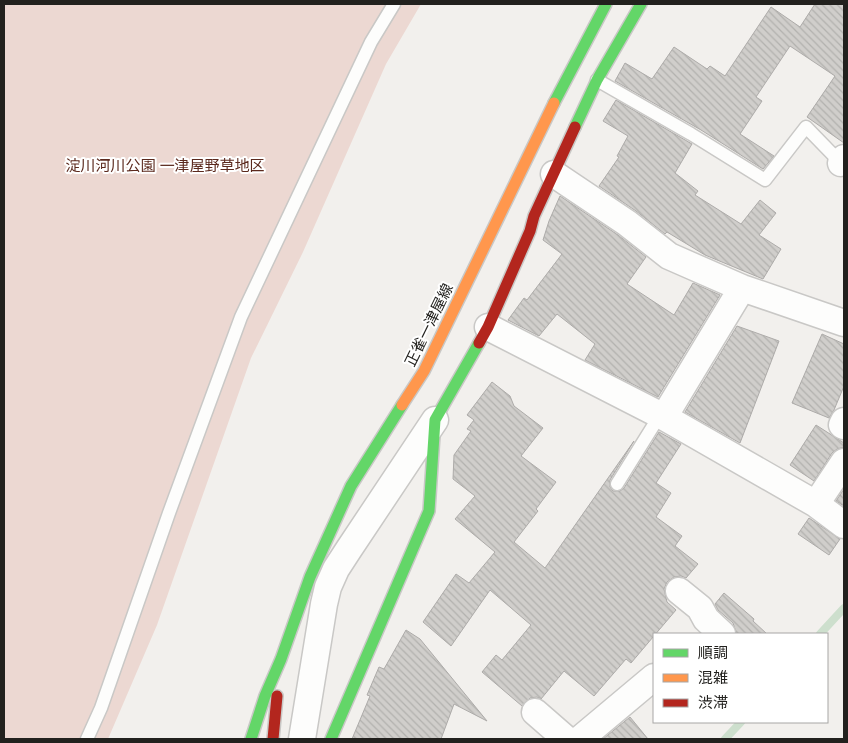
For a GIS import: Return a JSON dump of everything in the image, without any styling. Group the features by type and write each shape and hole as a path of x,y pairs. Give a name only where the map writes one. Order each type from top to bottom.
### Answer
{"main road":[{"name":"正雀一津屋線","path":"251,739 265,696 281,659 310,577 351,486 424,371 542,127 606,4"},
{"path":"331,739 429,511 435,420 488,327 530,231 534,216 597,80 641,4"},
{"name":"正雀一津屋線","path":"273,739 281,659"}],"street":[{"path":"554,174 627,223 669,256 742,288 844,324"},
{"path":"662,416 742,288"},
{"path":"488,327 662,416 816,504 844,525"},
{"path":"302,739 328,587 336,569 435,420"},
{"path":"844,421 842,425 844,426"},
{"path":"816,504 844,462"},
{"path":"679,591 700,608 706,629"},
{"path":"580,739 653,678"},
{"path":"535,712 566,739"}],"lane":[{"path":"87,739 101,708 169,513 241,317 371,42 394,4"},
{"path":"597,80 691,134 765,180 806,127 843,163"},
{"path":"617,484 662,416"}],"green space":[{"name":"淀川河川公園 一津屋野草地区","path":"4,4 421,4 386,64 303,252 251,358 157,625 108,739 4,739"}],"building":[{"path":"815,4 844,4 844,143 807,117 835,76 790,46 756,97 762,101 740,134 774,156 763,169 701,130 615,81 625,63 652,79 674,47 707,69 710,66 725,76 771,7 800,27"},
{"path":"616,100 692,144 675,173 698,191 695,195 741,224 760,200 776,213 759,235 781,249 763,279 705,255 667,232 665,234 636,211 599,186 619,157 617,156 628,136 603,121"},
{"path":"560,196 618,235 646,257 627,284 674,315 693,283 720,295 658,397 585,360 595,344 557,314 539,336 508,320 524,298 527,300 562,254 543,240"},
{"path":"737,326 779,341 740,443 685,412"},
{"path":"822,334 844,344 844,386 829,418 792,403"},
{"path":"492,382 510,396 514,406 543,428 521,456 556,482 536,509 538,511 514,542 545,568 634,441 610,480 610,487 613,491 620,491 624,488 659,432 681,444 656,483 671,493 656,517 682,536 675,546 698,564 686,578 681,576 674,577 667,582 664,589 667,602 676,610 656,633 653,633 653,637 631,663 626,659 594,696 564,671 541,699 537,697 530,698 522,706 482,672 496,655 502,660 531,625 490,590 451,646 423,622 456,574 469,583 495,552 455,519 475,496 453,479 454,455 471,431 467,429 474,420 467,415"},
{"path":"816,425 844,443 844,447 832,453 814,481 790,465"},
{"path":"844,489 844,506 836,501"},
{"path":"809,518 840,539 829,555 798,534"},
{"path":"724,593 754,619 753,621 766,633 738,633 733,623 718,610 715,604"},
{"path":"406,630 420,639 487,721 454,704 441,739 352,739 370,696 367,695 379,667 384,669"},
{"path":"630,717 648,739 603,739"}],"waterway":[{"path":"821,633 844,608"},
{"path":"725,739 740,723"}],"traffic: fast":[{"path":"554,103 606,4"},
{"path":"575,127 597,80 641,4"},
{"path":"331,739 429,511 435,420 479,343"},
{"path":"251,739 265,696 281,659 310,577 351,486 402,405"}],"traffic: slow":[{"path":"402,405 424,371 554,103"}],"traffic: jam":[{"path":"479,343 488,327 530,231 534,216 575,127"},
{"path":"273,739 277,696"}]}
